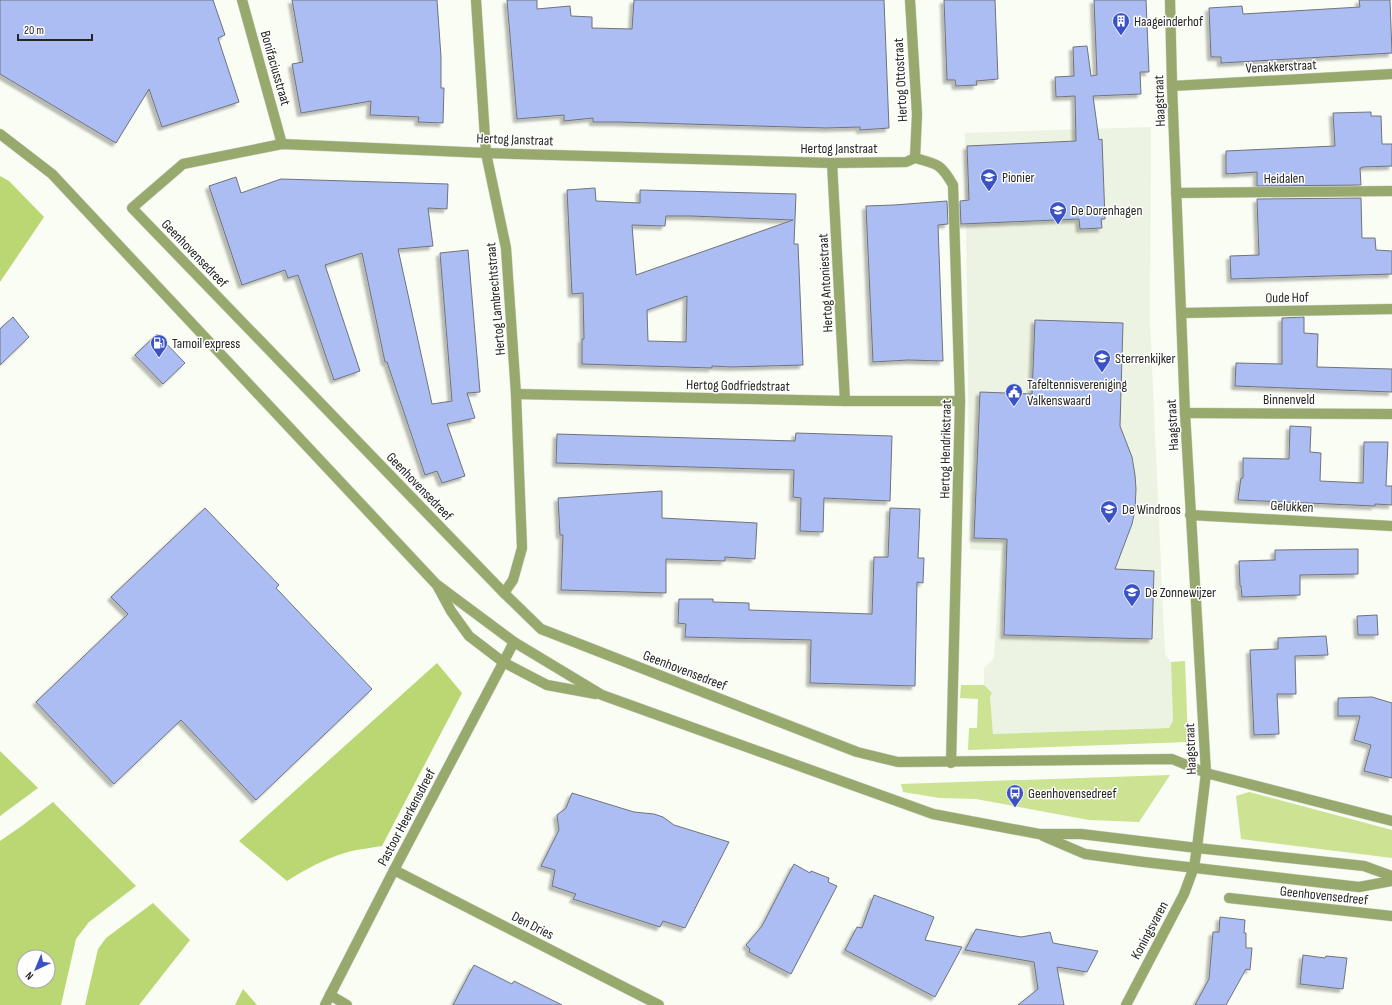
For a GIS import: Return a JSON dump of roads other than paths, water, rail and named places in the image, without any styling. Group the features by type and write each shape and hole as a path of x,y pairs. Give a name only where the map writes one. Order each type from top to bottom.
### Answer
{"street":[{"name":"Bonifaciusstraat","path":"242,0 282,144"},
{"name":"Hertog Lambrechtstraat","path":"476,0 486,153 506,248 516,394 522,548 513,580 504,593"},
{"name":"Hertog Ottostraat","path":"910,0 916,114 915,158"},
{"name":"Haagstraat","path":"1170,0 1185,413 1206,773 1194,867"},
{"name":"Venakkerstraat","path":"1172,86 1392,74"},
{"name":"Geenhovensedreef","path":"0,134 52,174 436,584 514,642 602,695"},
{"name":"Hertog Janstraat","path":"132,208 183,164 282,144 486,153 832,163 906,162 915,158"},
{"name":"Hertog Hendrikstraat","path":"915,158 932,163 944,170 953,184 960,401 951,763"},
{"name":"Hertog Antoniestraat","path":"832,163 845,401"},
{"name":"Heidalen","path":"1176,193 1392,190"},
{"name":"Geenhovensedreef","path":"132,208 504,593 541,629 857,752 898,762 951,763 1172,759 1206,773 1392,820"},
{"name":"Oude Hof","path":"1182,312 1392,309"},
{"name":"Hertog Godfriedstraat","path":"516,394 845,401 960,401"},
{"name":"Binnenveld","path":"1185,413 1392,414"},
{"name":"Gelukken","path":"1190,515 1392,526"},
{"name":"Geenhovensedreef","path":"436,584 451,611 469,636 503,662 546,685 602,695 933,814 1039,834 1081,834 1364,866 1392,876"},
{"name":"Pastoor Heerkensdreef","path":"325,1005 514,642"},
{"name":"Geenhovensedreef","path":"1039,834 1085,854 1144,862 1359,887 1392,881"},
{"name":"Koningsvaren","path":"1126,1005 1184,894 1194,867"},
{"name":"Den Dries","path":"394,870 660,1005"},
{"name":"Geenhovensedreef","path":"1229,898 1392,916"},
{"path":"330,996 347,1005"}],"place":[{"name":"Haageinderhof","path":"1121,36"},
{"name":"Pionier","path":"989,192"},
{"name":"De Dorenhagen","path":"1058,225"},
{"name":"Tamoil express","path":"159,358"},
{"name":"Sterrenkijker","path":"1102,373"},
{"name":"Tafeltennisvereniging Valkenswaard","path":"1014,407"},
{"name":"De Windroos","path":"1109,524"},
{"name":"De Zonnewijzer","path":"1132,607"},
{"name":"Geenhovensedreef","path":"1015,808"}]}
